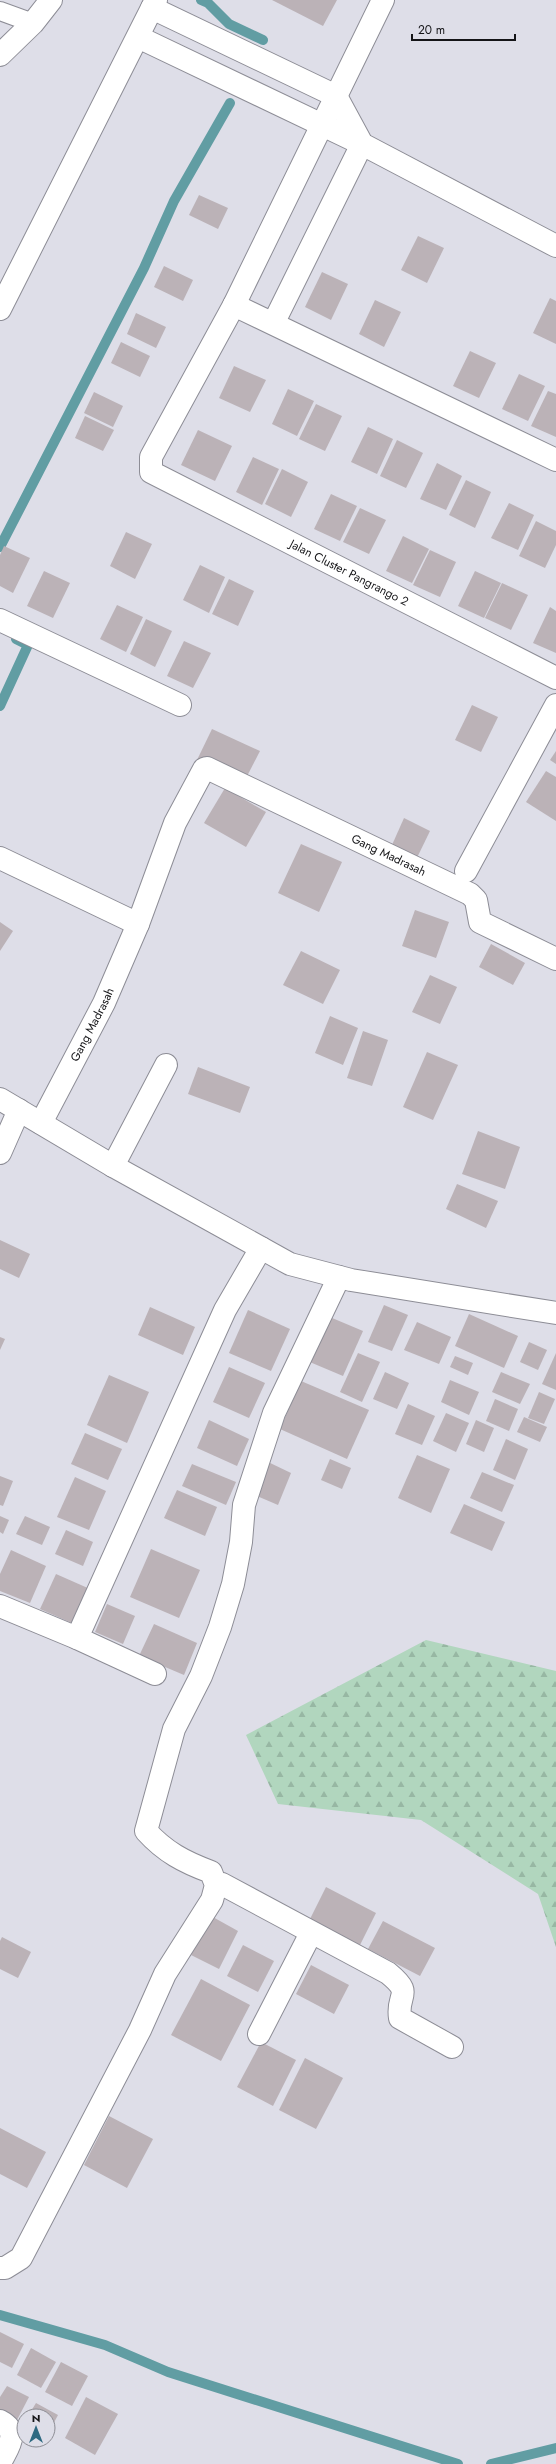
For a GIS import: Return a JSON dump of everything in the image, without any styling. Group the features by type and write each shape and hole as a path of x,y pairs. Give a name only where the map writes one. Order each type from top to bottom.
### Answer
{"street":[{"path":"0,55 33,23 50,0"},
{"path":"383,0 234,305 274,322 556,460"},
{"path":"0,309 154,4 336,96 362,144"},
{"path":"138,37 362,144 556,246"},
{"path":"274,322 362,144"},
{"name":"Jalan Cluster Pangrango 2","path":"234,305 150,463 151,472 556,678"},
{"path":"0,620 180,706"},
{"path":"466,871 556,705"},
{"name":"Gang Madrasah","path":"41,1123 104,1003 138,924 175,824 204,769 207,768 470,894 476,900 480,922 556,959"},
{"path":"0,858 138,924"},
{"path":"112,1166 166,1065"},
{"path":"0,1099 112,1166 290,1264 339,1277 556,1313"},
{"path":"0,1153 18,1110"},
{"path":"77,1638 225,1310 261,1248"},
{"path":"0,2268 5,2268 21,2258 140,2030 165,1974 212,1900 216,1885 210,1872 184,1862 160,1847 146,1831 174,1729 201,1676 220,1627 233,1584 241,1542 244,1505 274,1413 339,1277"},
{"path":"0,1606 77,1638 155,1674"},
{"path":"216,1885 222,1884 388,1973 401,1984 404,1993 399,2010 400,2018 452,2048"},
{"path":"259,2034 311,1933"},
{"path":"0,2421 8,2425 12,2433 12,2440 0,2463"}],"lane":[{"path":"0,11 33,23"}],"green space":[{"path":"426,1640 556,1671 556,1947 538,1894 421,1820 278,1804 246,1735"}],"building":[{"path":"272,0 337,0 323,26"},
{"path":"199,195 228,208 218,229 189,215"},
{"path":"418,236 444,248 427,283 401,270"},
{"path":"164,266 193,280 183,301 154,287"},
{"path":"322,272 348,284 331,320 305,307"},
{"path":"550,298 556,301 556,344 533,333"},
{"path":"375,300 401,312 384,347 359,334"},
{"path":"136,313 166,327 156,348 127,334"},
{"path":"121,342 150,356 140,377 111,363"},
{"path":"470,351 496,363 479,398 453,386"},
{"path":"234,366 266,380 250,412 219,398"},
{"path":"519,374 545,386 528,421 502,409"},
{"path":"288,389 314,401 297,436 272,424"},
{"path":"548,391 556,394 556,437 531,426"},
{"path":"94,392 123,406 113,427 84,413"},
{"path":"316,404 342,416 325,451 299,439"},
{"path":"85,416 114,430 103,451 75,438"},
{"path":"368,427 393,439 377,474 351,462"},
{"path":"198,430 232,446 215,481 181,465"},
{"path":"397,440 423,453 406,488 380,476"},
{"path":"253,457 279,469 262,505 236,492"},
{"path":"437,463 462,476 446,510 420,499"},
{"path":"282,469 308,482 291,517 265,504"},
{"path":"466,480 491,492 475,528 449,515"},
{"path":"331,494 357,506 340,541 314,529"},
{"path":"509,503 534,515 518,550 491,538"},
{"path":"360,508 386,520 369,554 343,542"},
{"path":"536,521 556,531 556,545 545,568 519,556"},
{"path":"126,532 152,544 135,579 110,566"},
{"path":"403,536 429,549 412,583 386,571"},
{"path":"4,546 30,558 13,593 0,586 0,555"},
{"path":"430,550 456,562 440,597 413,585"},
{"path":"200,565 225,577 209,613 183,600"},
{"path":"44,571 70,583 53,618 27,606"},
{"path":"475,571 501,583 484,618 458,606"},
{"path":"229,579 254,591 238,626 212,614"},
{"path":"502,583 528,595 511,630 485,618"},
{"path":"117,605 143,617 126,652 100,639"},
{"path":"550,607 556,611 556,653 533,643"},
{"path":"146,619 172,631 155,667 130,654"},
{"path":"184,641 211,653 193,688 167,676"},
{"path":"472,705 498,717 481,752 455,740"},
{"path":"212,729 260,751 244,782 197,760"},
{"path":"556,751 556,764 550,760"},
{"path":"546,771 556,777 556,821 526,802"},
{"path":"225,788 266,812 246,847 204,823"},
{"path":"404,818 430,831 413,866 388,854"},
{"path":"301,844 342,862 319,912 278,893"},
{"path":"415,910 449,922 436,958 402,946"},
{"path":"0,922 13,931 0,951"},
{"path":"491,944 525,963 513,985 479,967"},
{"path":"301,951 340,970 323,1004 283,985"},
{"path":"430,975 457,987 440,1024 412,1012"},
{"path":"330,1016 358,1028 343,1065 315,1053"},
{"path":"363,1031 388,1040 372,1086 347,1078"},
{"path":"427,1052 458,1065 433,1120 403,1107"},
{"path":"198,1067 250,1087 240,1113 188,1094"},
{"path":"478,1131 520,1147 505,1189 462,1174"},
{"path":"457,1184 498,1201 486,1228 446,1209"},
{"path":"0,1240 30,1254 19,1278 0,1269"},
{"path":"384,1305 408,1315 392,1351 368,1342"},
{"path":"150,1307 195,1327 183,1355 138,1335"},
{"path":"248,1310 290,1329 271,1371 229,1353"},
{"path":"469,1314 518,1336 504,1368 455,1346"},
{"path":"325,1315 363,1331 343,1376 305,1360"},
{"path":"417,1322 451,1337 439,1364 404,1350"},
{"path":"0,1337 5,1339 0,1350"},
{"path":"529,1342 547,1350 538,1370 520,1362"},
{"path":"358,1353 380,1362 362,1402 340,1392"},
{"path":"556,1353 556,1390 542,1384"},
{"path":"455,1356 473,1363 468,1375 450,1367"},
{"path":"229,1367 265,1383 249,1418 213,1402"},
{"path":"385,1372 409,1383 397,1409 373,1399"},
{"path":"501,1372 530,1384 520,1404 492,1392"},
{"path":"109,1375 149,1392 127,1443 87,1425"},
{"path":"450,1380 479,1392 469,1415 441,1402"},
{"path":"301,1381 369,1410 347,1459 280,1429"},
{"path":"539,1392 555,1399 544,1424 528,1418"},
{"path":"495,1399 518,1409 509,1431 486,1421"},
{"path":"408,1404 435,1416 422,1445 395,1434"},
{"path":"446,1413 469,1423 456,1452 433,1441"},
{"path":"524,1417 547,1427 540,1442 517,1432"},
{"path":"209,1420 249,1439 237,1466 197,1448"},
{"path":"476,1420 494,1428 484,1452 466,1444"},
{"path":"85,1433 122,1449 108,1480 71,1464"},
{"path":"506,1439 528,1449 515,1480 493,1470"},
{"path":"417,1455 450,1469 431,1513 398,1498"},
{"path":"330,1459 351,1468 342,1489 321,1480"},
{"path":"266,1461 291,1473 278,1505 252,1494"},
{"path":"192,1464 236,1482 226,1505 182,1486"},
{"path":"482,1472 514,1485 502,1512 470,1498"},
{"path":"0,1476 13,1481 3,1506 0,1505"},
{"path":"75,1477 106,1491 89,1530 57,1517"},
{"path":"177,1490 217,1507 205,1536 164,1518"},
{"path":"464,1504 505,1522 492,1551 450,1533"},
{"path":"0,1516 9,1520 3,1534 0,1532"},
{"path":"25,1516 50,1527 42,1545 16,1534"},
{"path":"66,1530 93,1542 83,1566 55,1554"},
{"path":"151,1549 200,1570 179,1618 130,1597"},
{"path":"11,1550 46,1566 30,1603 0,1591 0,1574"},
{"path":"56,1574 90,1589 74,1624 40,1609"},
{"path":"107,1604 135,1616 123,1644 95,1632"},
{"path":"154,1624 197,1643 184,1675 139,1656"},
{"path":"326,1887 376,1913 359,1947 309,1921"},
{"path":"211,1916 238,1931 219,1969 191,1955"},
{"path":"383,1921 435,1948 420,1976 368,1949"},
{"path":"2,1937 31,1952 18,1978 0,1969 0,1941"},
{"path":"243,1945 274,1961 258,1992 227,1976"},
{"path":"311,1965 349,1985 334,2014 296,1994"},
{"path":"201,1979 250,2005 221,2061 171,2035"},
{"path":"261,2042 296,2060 273,2106 237,2087"},
{"path":"305,2058 343,2078 316,2129 279,2110"},
{"path":"109,2116 153,2139 127,2188 84,2165"},
{"path":"0,2128 46,2152 27,2188 0,2174"},
{"path":"0,2332 24,2344 12,2368 0,2362"},
{"path":"31,2348 56,2362 41,2388 17,2375"},
{"path":"61,2362 88,2376 72,2406 45,2392"},
{"path":"7,2386 29,2397 23,2408 16,2408 16,2419 0,2411 0,2397"},
{"path":"86,2397 118,2414 95,2455 65,2438"},
{"path":"36,2403 45,2408 33,2408"}],"waterway":[{"path":"201,0 208,3 229,24 263,40"},
{"path":"0,547 144,268 174,201 230,103"},
{"path":"0,706 28,645 16,639"},
{"path":"0,2315 105,2345 168,2372 458,2464"},
{"path":"491,2464 556,2448"}]}
